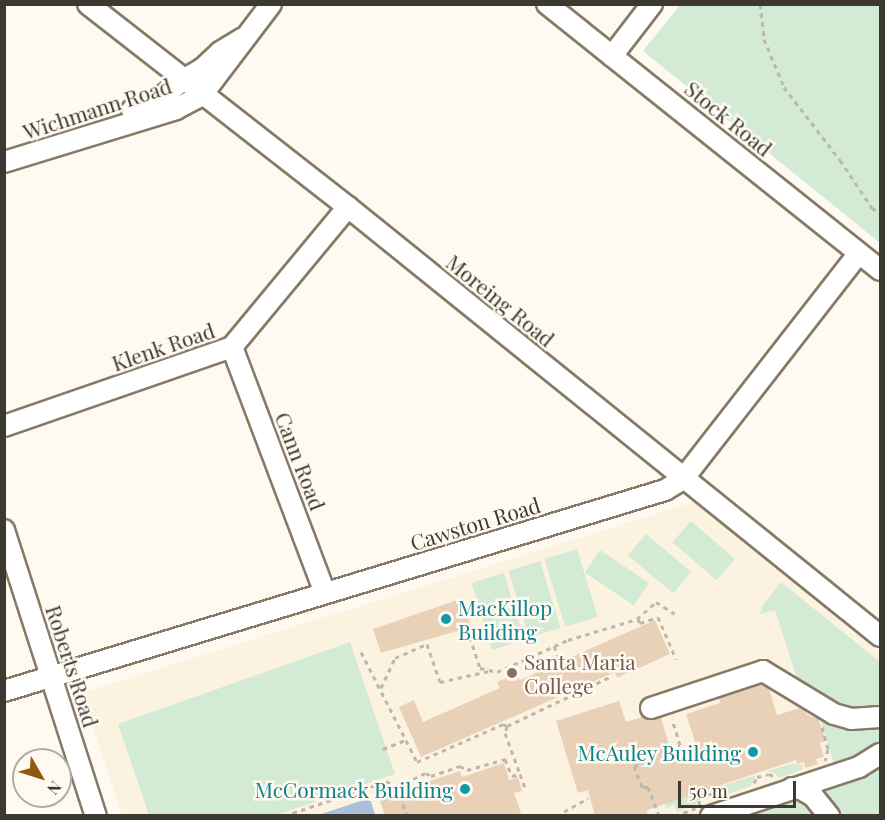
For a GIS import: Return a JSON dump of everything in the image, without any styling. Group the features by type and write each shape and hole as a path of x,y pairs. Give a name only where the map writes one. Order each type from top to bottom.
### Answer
{"street":[{"name":"Moreing Road","path":"88,4 202,96 348,207 880,636"},
{"path":"202,96 270,4"},
{"name":"Stock Road","path":"547,4 880,270"},
{"path":"612,56 652,4"},
{"name":"Wichmann Road","path":"4,151 149,104 245,38"},
{"name":"Wichmann Road","path":"4,162 176,109 202,96"},
{"name":"Klenk Road","path":"4,426 232,347 348,207"},
{"name":"Cawston Road","path":"4,692 665,490 683,478 859,253"},
{"name":"Cann Road","path":"232,347 325,593"},
{"name":"Roberts Road","path":"4,531 96,816"},
{"path":"659,706 763,671 843,717 880,717"},
{"path":"806,696 846,712 880,712"},
{"path":"714,807 769,783 859,766 880,754"},
{"path":"769,783 826,771"},
{"path":"769,783 801,789 813,796 829,816"}],"path":[{"path":"760,4 764,39 784,87 840,160 872,208 880,213"},
{"path":"467,628 480,668 497,672 554,646 637,619 656,602 675,614"},
{"path":"637,619 640,623 658,617 676,659"},
{"path":"381,688 395,658 427,644 440,682 491,670"},
{"path":"554,646 561,662"},
{"path":"361,652 417,762 503,724 507,726 612,676"},
{"path":"806,696 828,749 826,771"},
{"path":"659,706 680,745 644,758 642,763 634,766 642,787 648,787 660,815"},
{"path":"507,726 505,733 525,788"},
{"path":"383,749 405,740"},
{"path":"397,787 426,773 431,776 460,766 467,770 505,759 512,776 520,774"},
{"path":"284,816 386,781 397,787 407,816"},
{"path":"704,792 710,793 714,807 698,799 704,792"},
{"path":"556,816 588,798"},
{"path":"675,816 714,807"}],"shaded area":[{"name":"Santa Maria College","path":"694,502 880,653 880,815 122,815 81,693"}],"green space":[{"path":"680,5 880,5 880,243 643,51"},
{"path":"691,521 735,559 716,580 673,542"},
{"path":"646,534 691,572 673,593 628,555"},
{"path":"577,549 598,617 565,627 544,559"},
{"path":"600,550 649,583 634,605 585,572"},
{"path":"540,561 560,628 529,638 508,571"},
{"path":"504,573 524,640 492,650 471,583"},
{"path":"781,582 880,662 880,709 844,710 800,688 775,610 760,614 763,605"},
{"path":"350,642 395,774 277,815 149,815 118,724"},
{"path":"817,708 880,721 880,744 834,764"},
{"path":"880,758 880,815 833,815 806,788"},
{"path":"795,763 796,765 802,764 803,769 779,778 775,773 768,771"},
{"path":"756,775 751,786 716,798 710,790"},
{"path":"699,792 696,805 677,812 674,805 667,808 663,803"},
{"path":"800,796 824,816 727,816"}],"water":[{"path":"370,798 375,815 318,815"}],"building":[{"path":"463,598 471,627 381,653 373,629"},
{"path":"655,620 670,654 617,678 615,672 421,757 399,707 414,700 423,722 500,688 497,682 517,673 520,680"},
{"path":"762,684 769,689 777,715 800,708 811,717 818,718 826,741 820,743 824,757 816,759 818,764 805,768 804,762 797,764 796,760 647,810 648,816 595,816 588,790 578,793 556,721 619,701 626,722 643,717 649,720 661,717 672,756 697,748 686,714 720,703 719,698"},
{"name":"McCormack Building","path":"504,763 509,780 518,777 522,791 514,793 521,813 513,816 385,816 379,798 460,771 462,777"}],"place":[{"name":"MacKillop Building","path":"446,619"},
{"name":"Santa Maria College","path":"512,673"},
{"name":"McAuley Building","path":"753,752"},
{"name":"McCormack Building","path":"465,789"}]}
